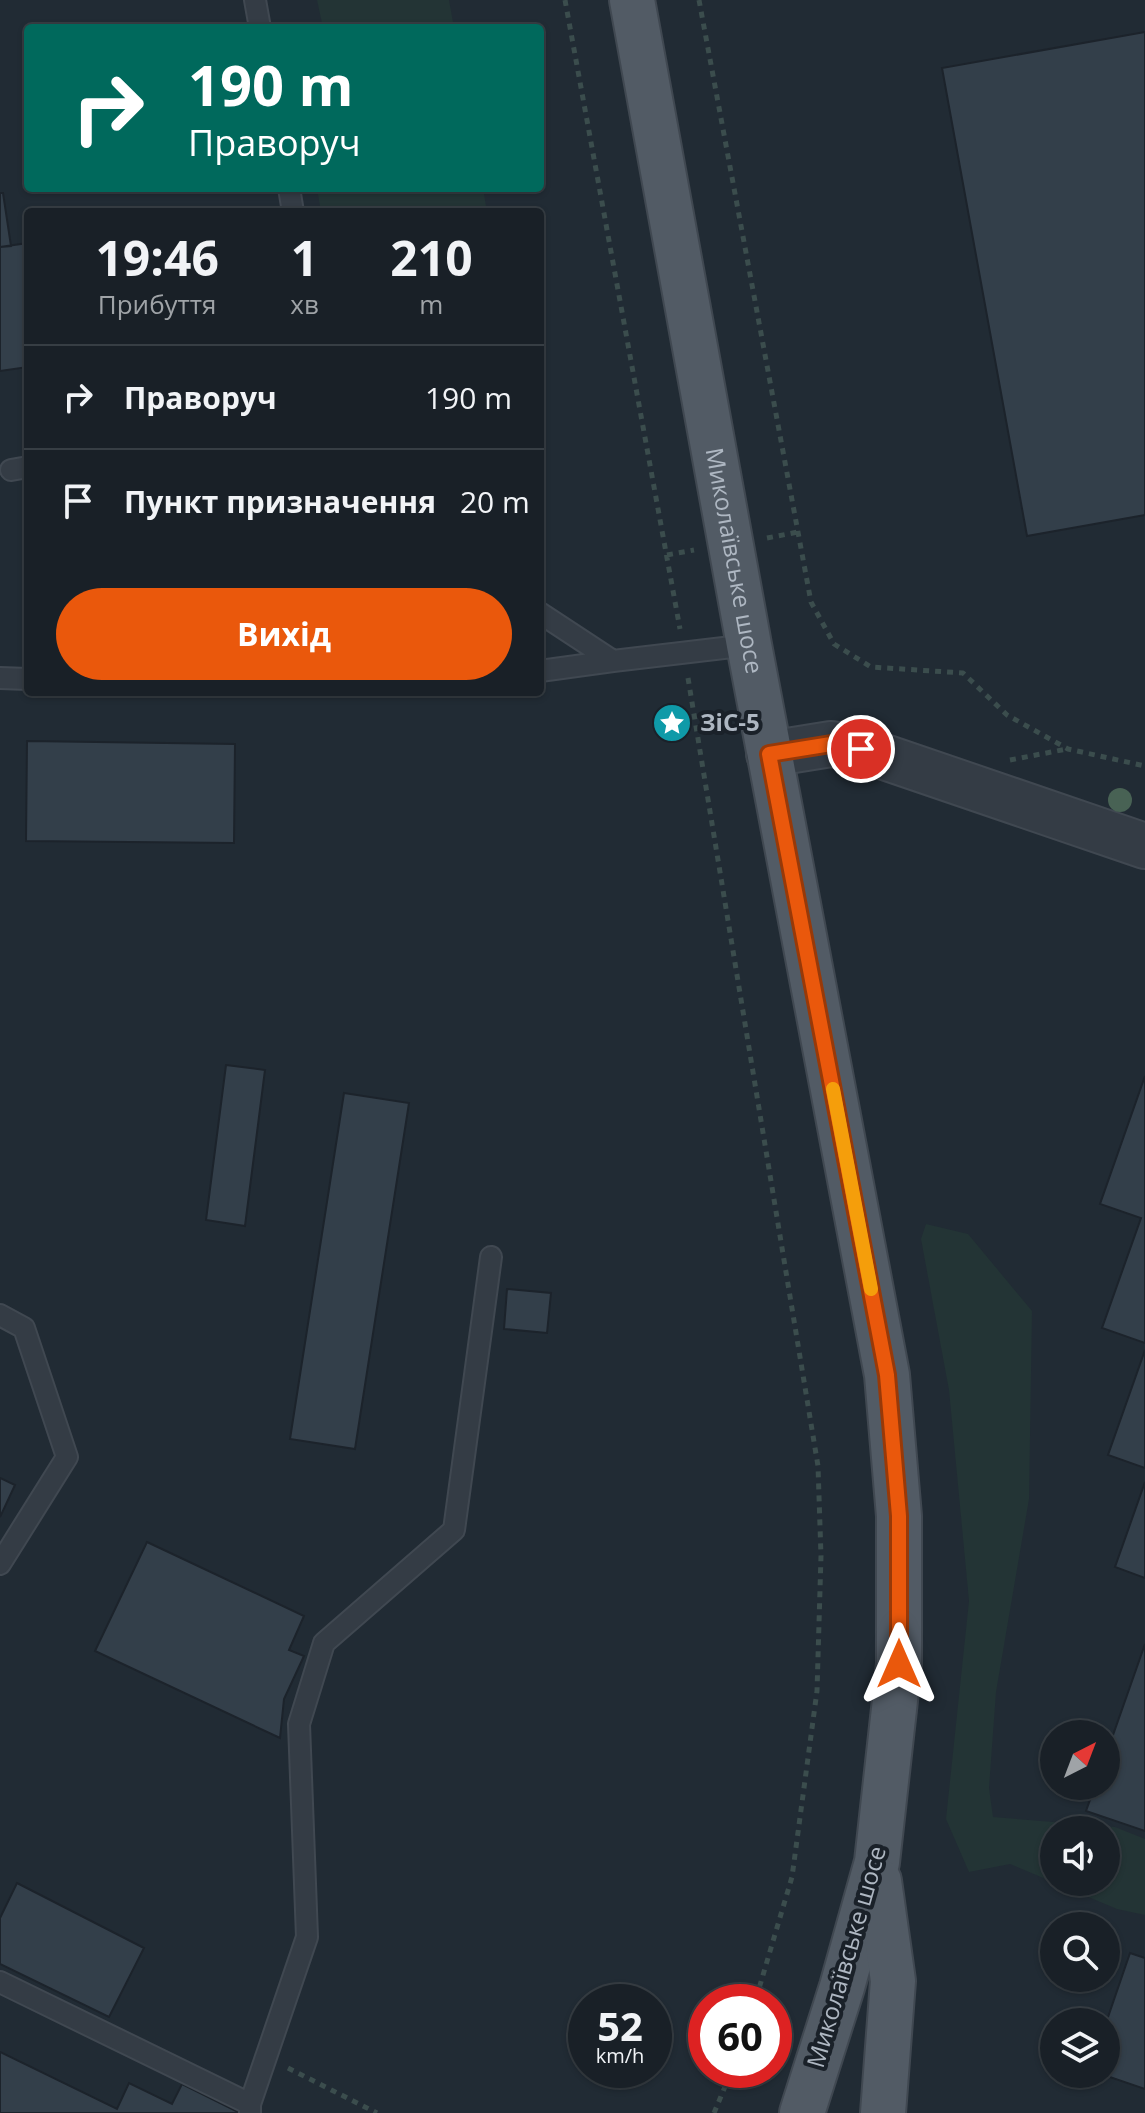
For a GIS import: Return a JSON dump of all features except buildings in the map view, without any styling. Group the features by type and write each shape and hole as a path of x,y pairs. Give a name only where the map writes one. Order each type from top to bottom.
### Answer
{"main road":[{"name":"Миколаївське шосе","path":"632,0 769,754 887,1375 899,1516 899,1664 877,1862 802,2113"},
{"path":"877,1862 893,1981 883,2113"}],"street":[{"path":"769,754 831,744 861,749 1145,846"}],"lane":[{"path":"255,0 259,24"},
{"path":"544,616 613,661"},
{"path":"544,670 749,645"},
{"path":"0,678 24,679"},
{"path":"0,1982 250,2109 307,1937 299,1724 324,1643 454,1530 491,1257"},
{"path":"0,1315 24,1328 67,1457 0,1564"}],"path":[{"path":"565,0 683,651 818,1466 821,1556 817,1691 792,1877 760,1984"},
{"path":"699,0 811,602 834,644 871,667 963,673 1007,715 1068,749 1145,766"},
{"path":"267,2057 377,2113"},
{"path":"714,2113 724,2088"}],"shaded area":[{"path":"317,0 449,0 453,24 322,24"},
{"path":"318,192 484,192 486,208 320,208"},
{"path":"926,1224 968,1234 1032,1311 1029,1499 996,1692 989,1788 993,1817 1040,1821 1040,1877 1010,1864 969,1872 946,1819 969,1601 949,1390 921,1239"},
{"path":"1120,1829 1145,1839 1145,1915 1117,1909 1086,1896 1120,1896"}],"slow traffic":[{"path":"833,1089 871,1289"}],"place":[{"name":"ЗіС-5","path":"672,723"}],"route":[{"path":"861,749 831,744 769,754 887,1375 899,1516 899,1664"}]}
